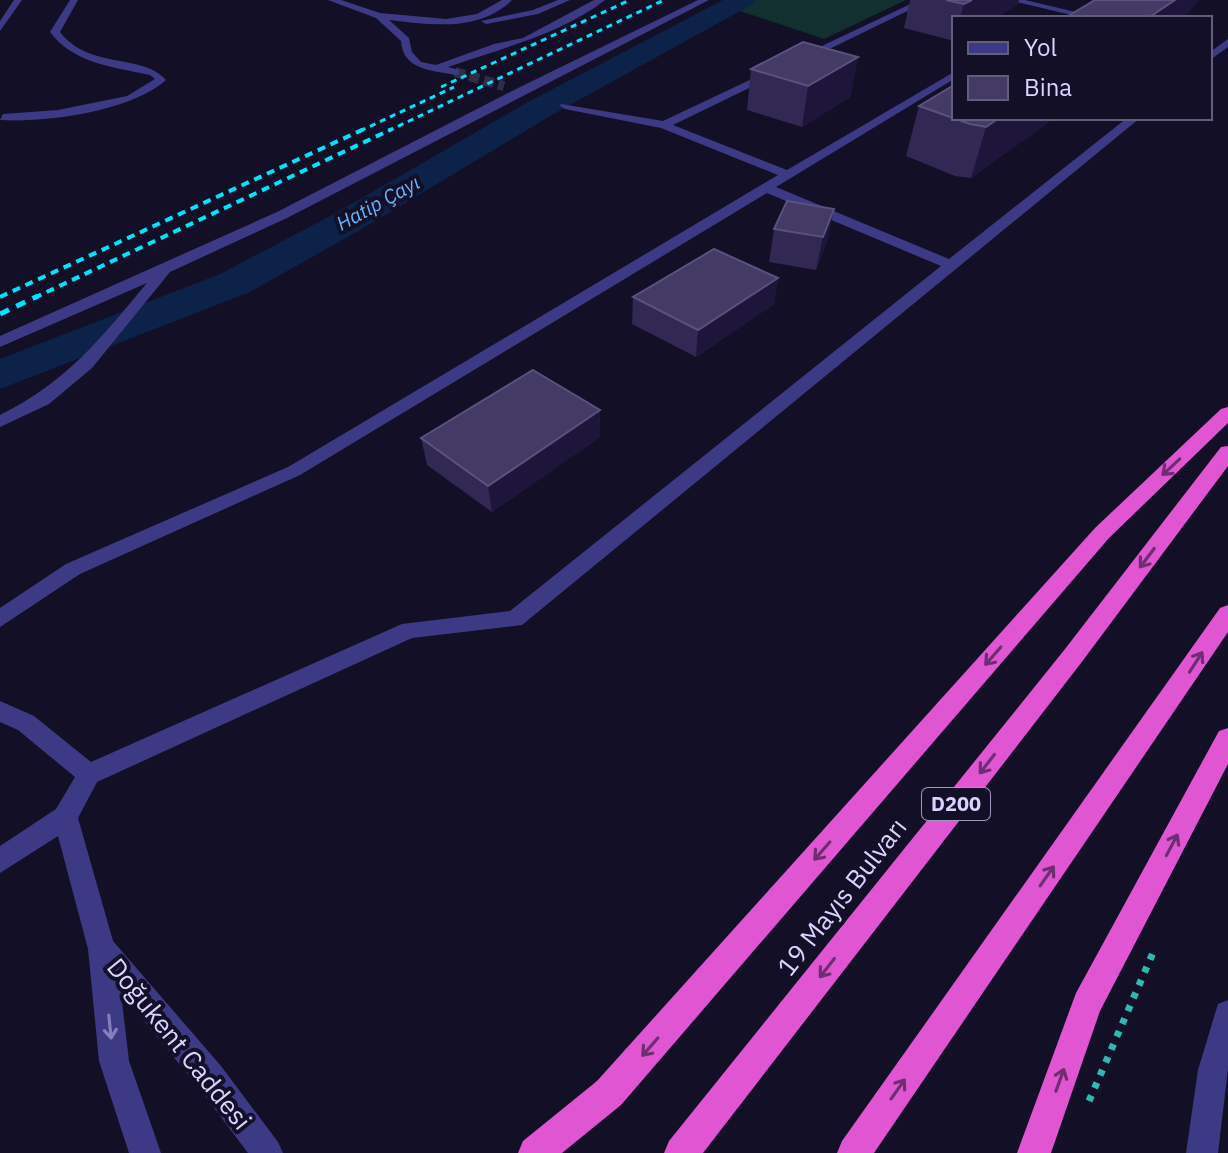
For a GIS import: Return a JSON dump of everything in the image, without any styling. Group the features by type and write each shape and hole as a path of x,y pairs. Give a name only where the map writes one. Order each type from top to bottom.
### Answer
{"highway":[{"path":"535,1153 609,1093 1102,533 1228,413"},
{"name":"19 Mayıs Bulvarı","path":"681,1153 1073,656 1228,452"},
{"path":"854,1153 1228,614"},
{"path":"1034,1153 1087,1004 1228,739"}],"street":[{"path":"0,28 18,0"},
{"path":"3,117 58,113 130,99 161,80 154,73 81,54 60,43 55,32 74,0"},
{"path":"332,0 379,16 458,24 500,20 535,12 566,0"},
{"path":"438,22 468,19 499,9 508,0"},
{"path":"437,68 497,46 526,40 601,0"},
{"path":"0,342 282,215 520,91 705,0"},
{"path":"664,125 926,0"},
{"path":"1013,0 1087,16"},
{"path":"1051,16 1074,0"},
{"path":"379,16 406,40 407,53 418,64 455,72"},
{"path":"0,619 73,569 294,471 952,76"},
{"path":"504,86 520,91"},
{"path":"565,106 664,125 788,175"},
{"path":"0,861 65,817 89,774 409,630 515,619 1132,120"},
{"path":"767,188 951,265"},
{"path":"0,422 43,400 86,365 166,269"},
{"path":"0,711 26,723 89,774"},
{"path":"65,817 102,949"},
{"name":"Doğukent Caddesi","path":"102,949 114,1061 145,1153"},
{"name":"Doğukent Caddesi","path":"102,949 210,1077 267,1153"},
{"path":"1202,1153 1213,1070 1228,1014"}],"path":[{"path":"1085,1111 1158,941"}],"green space":[{"path":"755,0 906,0 824,39 737,10"}],"building":[{"path":"946,0 972,0 964,4"},
{"path":"1095,0 1175,0 1151,16 1068,16"},
{"path":"803,42 858,57 808,86 751,69"},
{"path":"952,86 952,118 919,106"},
{"path":"959,120 996,120 986,127"},
{"path":"787,201 834,209 823,237 774,229"},
{"path":"714,249 778,278 698,330 633,297"},
{"path":"533,370 600,410 488,486 421,438"}],"waterway":[{"name":"Hatip Çayı","path":"0,375 235,283 347,222 539,109 742,0"}],"tunnel":[{"path":"455,72 504,86"}],"railway":[{"path":"441,87 630,0"},
{"path":"388,131 664,0"},
{"path":"360,131 454,87"},
{"path":"0,297 364,129"},
{"path":"34,298 392,129"},
{"path":"0,314 38,296"}]}
